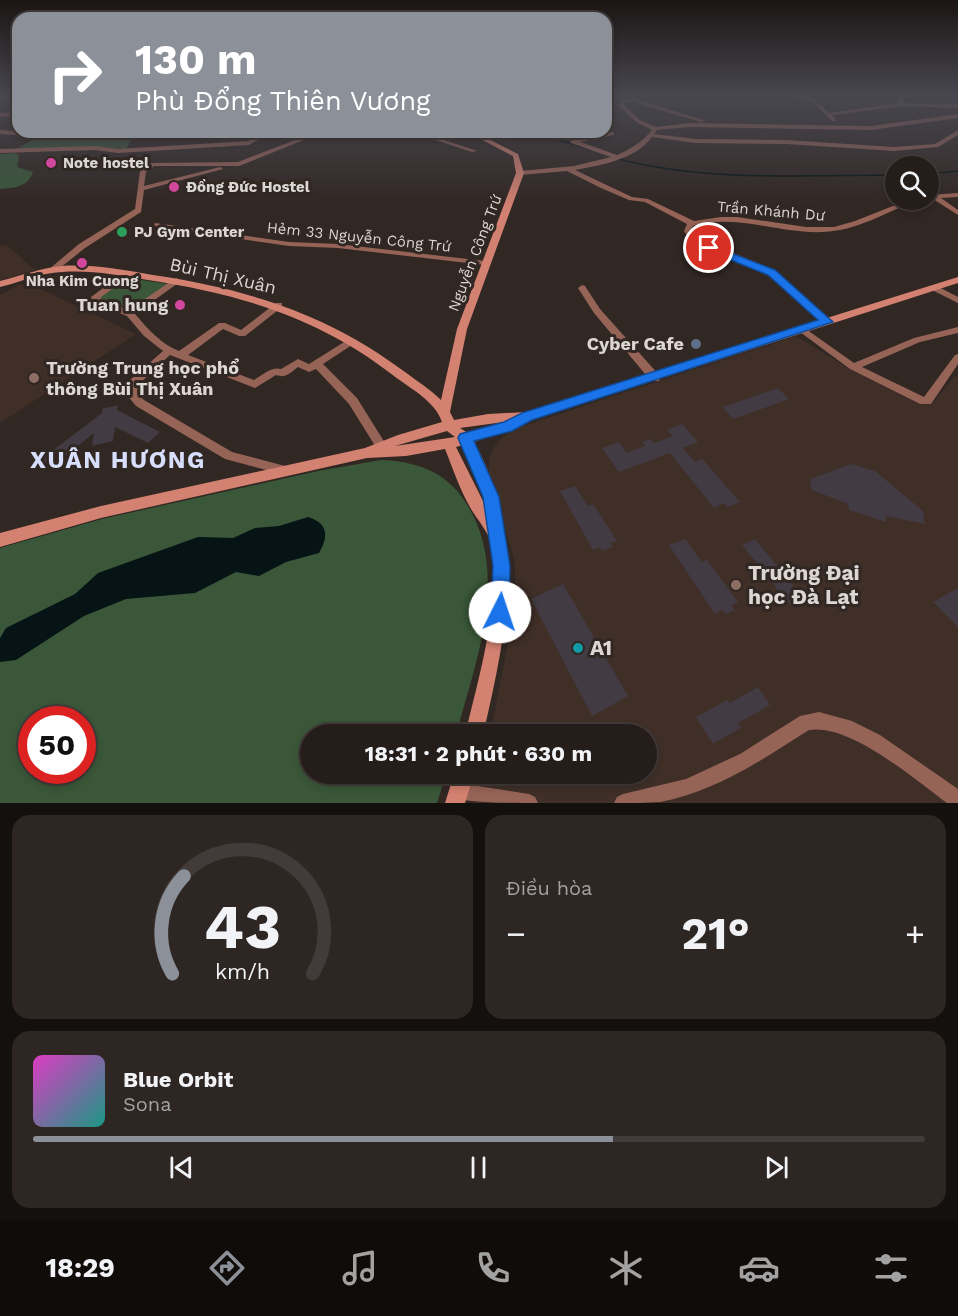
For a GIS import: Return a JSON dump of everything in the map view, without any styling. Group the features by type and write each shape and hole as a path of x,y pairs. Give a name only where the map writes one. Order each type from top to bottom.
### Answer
{"main road":[{"path":"482,138 516,155 520,172"},
{"name":"Nguyễn Công Trứ","path":"444,412 456,351 485,263 520,172"},
{"name":"Bùi Thị Xuân","path":"0,284 52,270 128,274 242,293 279,305 352,341 391,365 444,412"},
{"path":"368,453 393,440 449,434 465,438 507,427 527,417 958,280"},
{"path":"444,412 449,434 475,503 499,542"},
{"path":"0,540 101,512 285,470 368,453 396,453 503,416 527,417"},
{"path":"465,438 491,497 499,542 502,594 498,630 477,724"}],"street":[{"path":"520,172 569,169 618,158 635,149 652,132"},
{"path":"655,132 696,141 786,142 894,149 936,146 957,132"},
{"path":"52,270 81,246 138,210 143,171 139,150 144,138"},
{"path":"0,152 95,148 109,152 249,143 255,141 256,138"},
{"path":"140,189 257,159 307,138"},
{"path":"433,138 474,151"},
{"path":"592,138 573,142 618,158"},
{"path":"143,171 149,165 160,162 232,165"},
{"path":"569,169 603,187 631,199 646,200 694,224"},
{"path":"939,196 958,195"},
{"path":"939,201 958,213"},
{"name":"Trần Khánh Dư","path":"827,322 772,272 694,240 688,231 694,224 718,219 830,230 890,210"},
{"name":"Hẻm 33 Nguyễn Công Trứ","path":"158,225 289,244 338,246 446,261 485,263"},
{"path":"128,274 95,297 96,301 130,314 147,334 169,351 255,384 276,371 282,374 298,362 309,369 352,341"},
{"path":"130,314 177,281"},
{"path":"582,288 597,311 655,378"},
{"path":"935,288 958,300"},
{"path":"181,355 222,325 242,334 279,305"},
{"path":"802,330 853,368 905,394 927,401 954,371 958,357"},
{"path":"853,368 917,340 958,330"},
{"path":"169,351 134,383 132,395 140,403 229,456 285,470"},
{"path":"317,364 353,401 381,446"},
{"path":"623,803 687,787 746,760 806,722 819,720 852,729 874,741 958,800"},
{"path":"459,790 529,803"}],"shaded area":[{"path":"7,245 35,270 0,280 0,246"},
{"name":"Trường Trung học phổ thông Bùi Thị Xuân","path":"20,284 36,287 136,334 0,423 0,295"},
{"name":"Trường Đại học Đà Lạt","path":"796,336 853,371 916,403 928,405 933,403 955,376 958,377 958,803 474,803 479,784 657,784 657,724 492,724 515,606 515,563 489,470 489,458 494,447 503,437 517,428"},
{"path":"308,517 320,523 325,531 319,553 286,562 259,576 236,572 195,593 126,599 84,616 16,660 0,662 0,638 6,628 75,594 98,573 198,537 233,538 255,528 279,526"}],"green space":[{"path":"36,138 132,138 126,149 97,147 17,149"},
{"path":"16,153 19,156 17,167 33,172 31,177 24,184 0,189 0,154"},
{"path":"128,278 168,284 132,310 99,298"},
{"path":"381,460 417,465 448,482 464,500 478,527 486,556 488,585 480,646 459,724 300,724 300,784 443,784 437,803 0,803 0,548 102,519 318,471"}],"building":[{"path":"778,388 789,399 733,419 723,407"},
{"path":"118,405 117,410 160,432 148,443 115,427 113,441 92,446 94,433 50,468 39,461 102,413 102,409"},
{"path":"682,424 698,442 683,448 695,462 702,459 740,502 727,507 724,503 714,508 670,453 619,472 602,448 619,442 627,453 645,446 642,442 651,439 654,443 673,436 667,430"},
{"path":"851,464 875,471 923,511 925,524 886,516 886,522 849,510 848,504 812,490 810,479"},
{"path":"575,486 588,506 593,504 617,541 610,543 613,547 602,551 600,547 593,550 560,491"},
{"path":"685,539 702,562 707,560 738,602 732,605 735,610 725,614 722,610 715,614 669,545"},
{"path":"755,539 797,590 806,597 790,605 770,580 767,581 761,573 764,572 742,545"},
{"name":"A1","path":"563,584 628,696 592,716 531,599"},
{"path":"958,588 958,627 933,602"},
{"path":"758,687 770,705 738,723 741,728 713,744 696,717 727,700 730,703"}],"waterway":[{"path":"559,140 592,150"},
{"path":"618,159 652,166 721,174 885,175"},
{"path":"939,173 958,171"}],"place":[{"name":"Note hostel","path":"51,163"},
{"name":"Đồng Đức Hostel","path":"174,187"},
{"name":"PJ Gym Center","path":"122,232"},
{"name":"Nha Kim Cuong","path":"82,263"},
{"name":"Tuan hung","path":"180,305"},
{"name":"Cyber Cafe","path":"696,344"},
{"name":"Trường Trung học phổ thông Bùi Thị Xuân","path":"34,378"},
{"name":"Trường Đại học Đà Lạt","path":"736,585"},
{"name":"A1","path":"578,648"}],"district":[{"name":"XUÂN HƯƠNG","path":"118,460"}],"route":[{"path":"500,612 502,566 491,497 465,438 507,427 527,417 827,322 772,272 751,262 709,248"}]}
